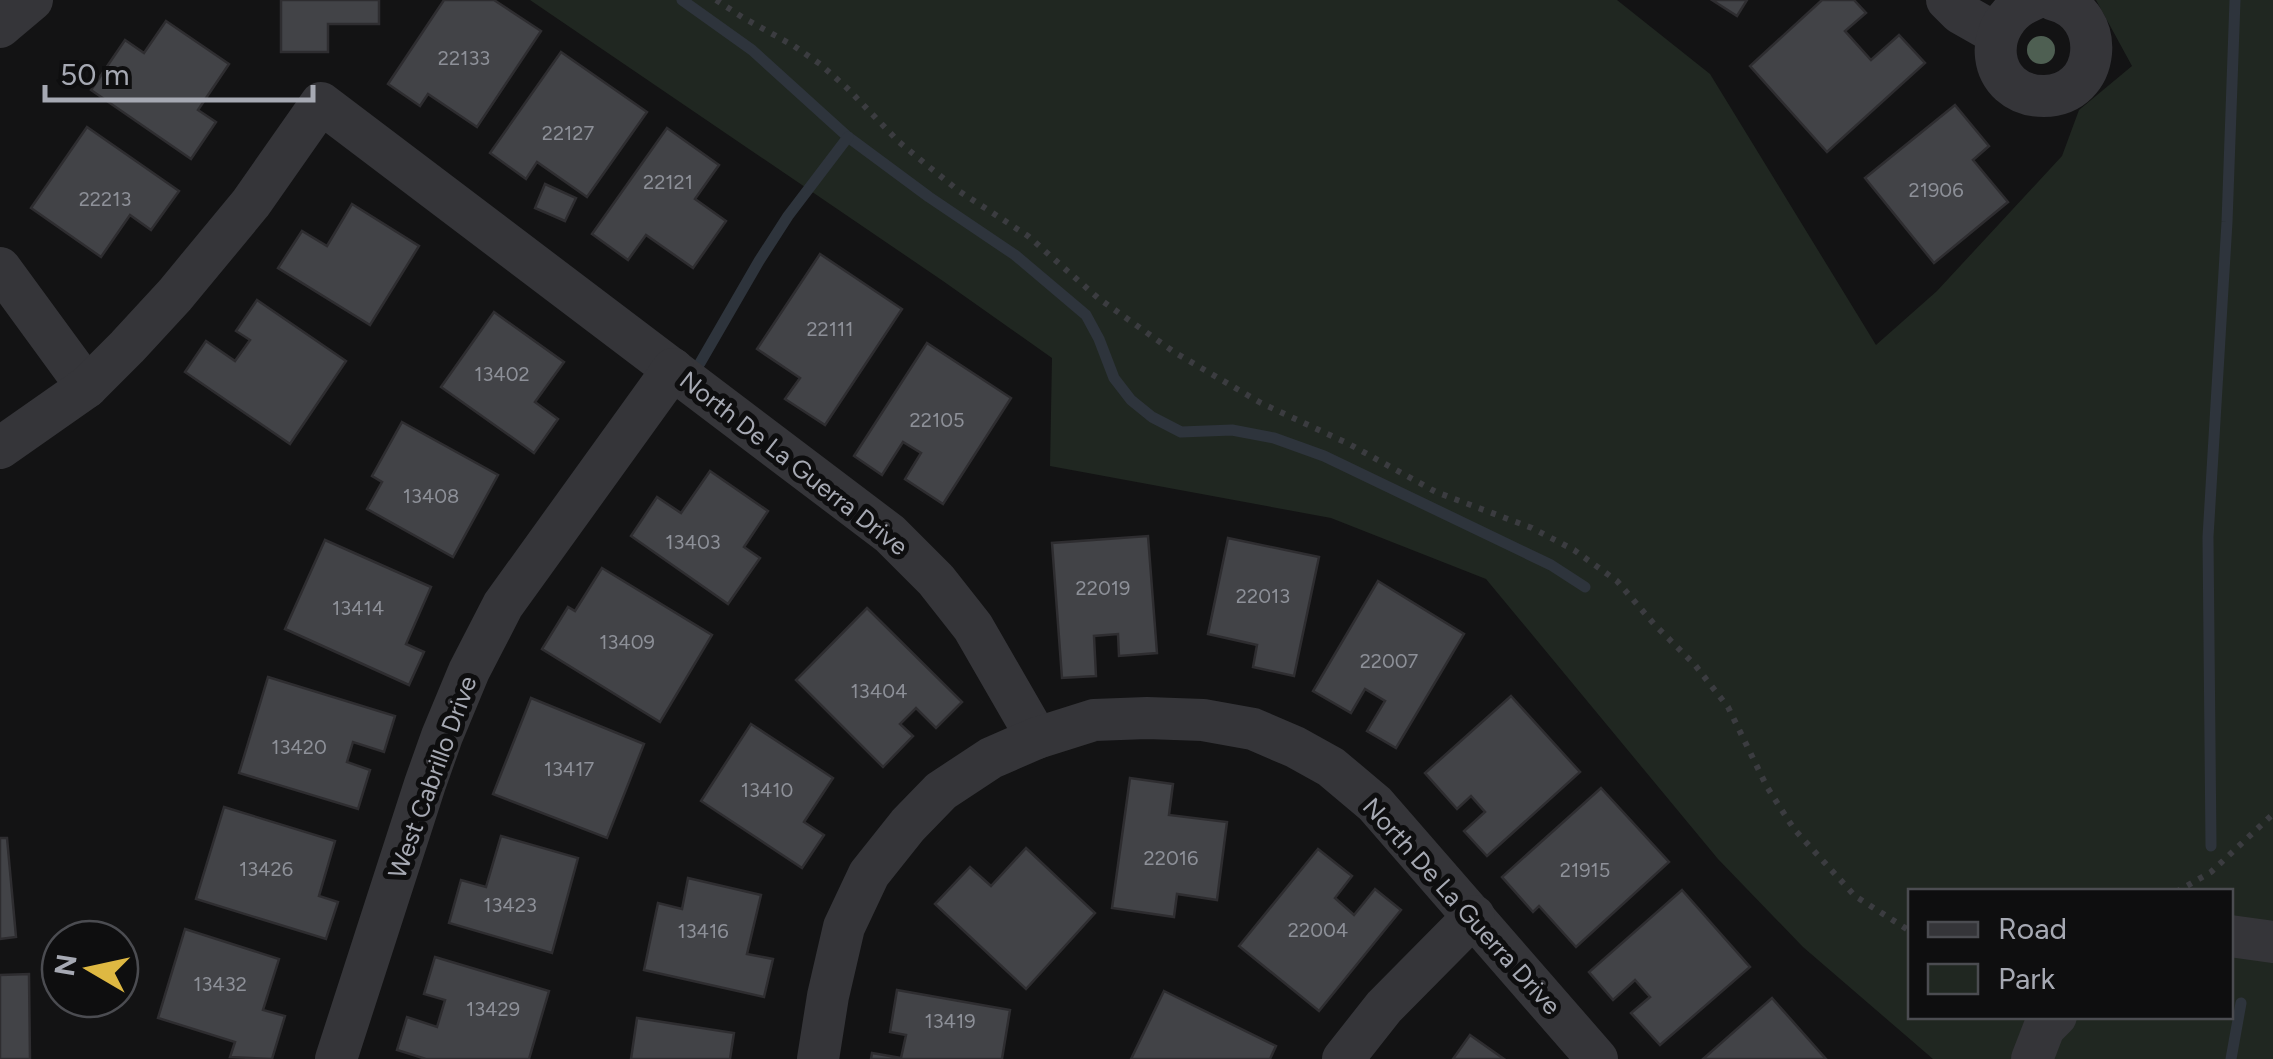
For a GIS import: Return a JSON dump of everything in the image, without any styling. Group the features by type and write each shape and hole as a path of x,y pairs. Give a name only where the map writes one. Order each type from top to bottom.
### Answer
{"street":[{"path":"0,27 32,0"},
{"path":"1947,0 1960,13 1997,34"},
{"path":"2032,0 2004,19 1995,50 1998,65 2018,89 2048,96 2076,84 2092,56 2086,24 2076,11 2054,0"},
{"name":"North De La Guerra Drive","path":"87,387 127,348 251,203 322,103 890,534 936,580 973,627 1037,738 1094,720 1202,720 1253,729 1331,767 1375,804 1597,1059"},
{"path":"0,268 87,387 0,448"},
{"name":"West Cabrillo Drive","path":"336,1059 425,784 470,671 503,605 673,369"},
{"path":"818,1059 844,927 869,874 941,791 991,758 1037,738"},
{"path":"1343,1059 1384,1007 1474,916"},
{"path":"2032,1059 2044,1028 2053,1019"}],"path":[{"path":"716,0 820,64 928,166 1028,236 1098,298 1174,352 1261,402 1436,492 1532,528 1574,550 1617,581 1728,707 1767,787 1794,828 1855,896 1908,931"},
{"path":"2181,889 2211,872 2273,814"}],"green space":[{"path":"530,0 1617,0 1710,74 1876,345 1937,291 2062,156 2079,110 2132,66 2096,0 2273,0 2273,1059 1933,1059 1803,947 1718,859 1486,579 1331,518 1050,466 1052,358"}],"building":[{"path":"281,0 379,0 379,24 328,24 328,52 281,52"},
{"path":"444,0 494,0 541,31 477,127 428,94 420,106 388,84"},
{"path":"1712,0 1747,0 1737,16"},
{"path":"1822,0 1854,0 1866,13 1845,31 1871,60 1899,35 1925,63 1827,152 1750,66"},
{"path":"166,21 229,64 198,110 216,122 191,159 91,90 125,40 144,53"},
{"path":"561,52 647,112 587,197 537,162 526,179 490,153"},
{"path":"1955,105 1989,146 1973,160 2008,202 1934,263 1865,178"},
{"path":"87,127 179,191 151,230 130,215 101,257 31,208"},
{"path":"667,128 719,165 695,199 726,221 693,268 646,235 628,260 592,234"},
{"path":"545,184 576,198 565,221 535,208"},
{"path":"352,204 419,246 370,325 278,268 302,231 327,246"},
{"path":"820,254 902,309 825,425 785,399 800,378 757,349"},
{"path":"257,300 346,361 290,444 185,372 206,341 235,361 250,340 236,331"},
{"path":"494,312 564,362 535,402 558,419 534,453 441,387"},
{"path":"927,343 1011,398 943,504 905,479 921,453 903,442 882,475 854,456"},
{"path":"402,422 498,475 453,557 367,509 382,482 372,476"},
{"path":"710,471 768,511 744,547 760,558 728,604 631,536 657,497 681,513"},
{"path":"1148,536 1157,653 1119,656 1118,634 1094,636 1096,676 1062,678 1052,543"},
{"path":"1228,538 1319,557 1294,676 1253,667 1257,645 1208,634"},
{"path":"325,540 431,587 406,644 424,652 409,685 285,629"},
{"path":"602,568 712,635 660,722 542,649 568,607 575,611"},
{"path":"1378,581 1464,634 1396,748 1367,731 1385,701 1365,689 1351,713 1313,691"},
{"path":"867,608 962,702 936,728 916,708 900,724 913,736 883,767 796,680"},
{"path":"268,677 395,716 384,752 353,742 347,762 370,770 358,809 239,773"},
{"path":"1511,696 1580,772 1487,856 1464,831 1485,812 1471,796 1457,809 1425,773"},
{"path":"531,698 644,744 607,838 493,794"},
{"path":"751,724 833,778 804,822 824,835 802,868 701,801"},
{"path":"1130,778 1173,784 1169,815 1227,822 1217,900 1177,894 1174,917 1112,908"},
{"path":"1601,788 1669,862 1576,947 1539,906 1533,912 1502,877"},
{"path":"224,807 335,841 319,896 338,902 326,939 196,899"},
{"path":"501,836 578,858 552,953 449,923 461,880 486,887"},
{"path":"0,838 7,838 16,937 0,939"},
{"path":"1026,848 1095,913 1026,989 935,904 970,867 991,886"},
{"path":"1318,849 1352,876 1335,898 1354,915 1375,889 1401,910 1319,1011 1239,946"},
{"path":"688,878 761,895 747,954 773,959 764,997 644,970 658,903 682,909"},
{"path":"1682,890 1750,967 1660,1045 1631,1013 1650,997 1635,980 1613,1000 1589,972"},
{"path":"185,929 279,959 263,1010 285,1016 272,1059 230,1057 235,1042 158,1018"},
{"path":"435,957 549,991 529,1059 426,1059 397,1050 407,1017 437,1027 445,1000 424,994"},
{"path":"29,974 30,1059 0,1059 0,975"},
{"path":"897,990 1010,1010 1002,1059 871,1059 872,1053 901,1058 906,1035 890,1032"},
{"path":"1164,991 1276,1046 1270,1059 1131,1059"},
{"path":"1772,998 1826,1059 1703,1059"},
{"path":"637,1018 734,1033 730,1059 631,1059"},
{"path":"1470,1035 1504,1059 1453,1059"}],"waterway":[{"path":"682,0 752,50 848,137 1015,255 1086,315 1114,378 1131,400 1152,417 1181,432 1232,430 1274,438 1324,456 1551,565 1585,587"},
{"path":"2211,846 2208,537 2227,222 2235,0"},
{"path":"700,363 788,216 848,137"},
{"path":"2231,1059 2241,1003"}]}
